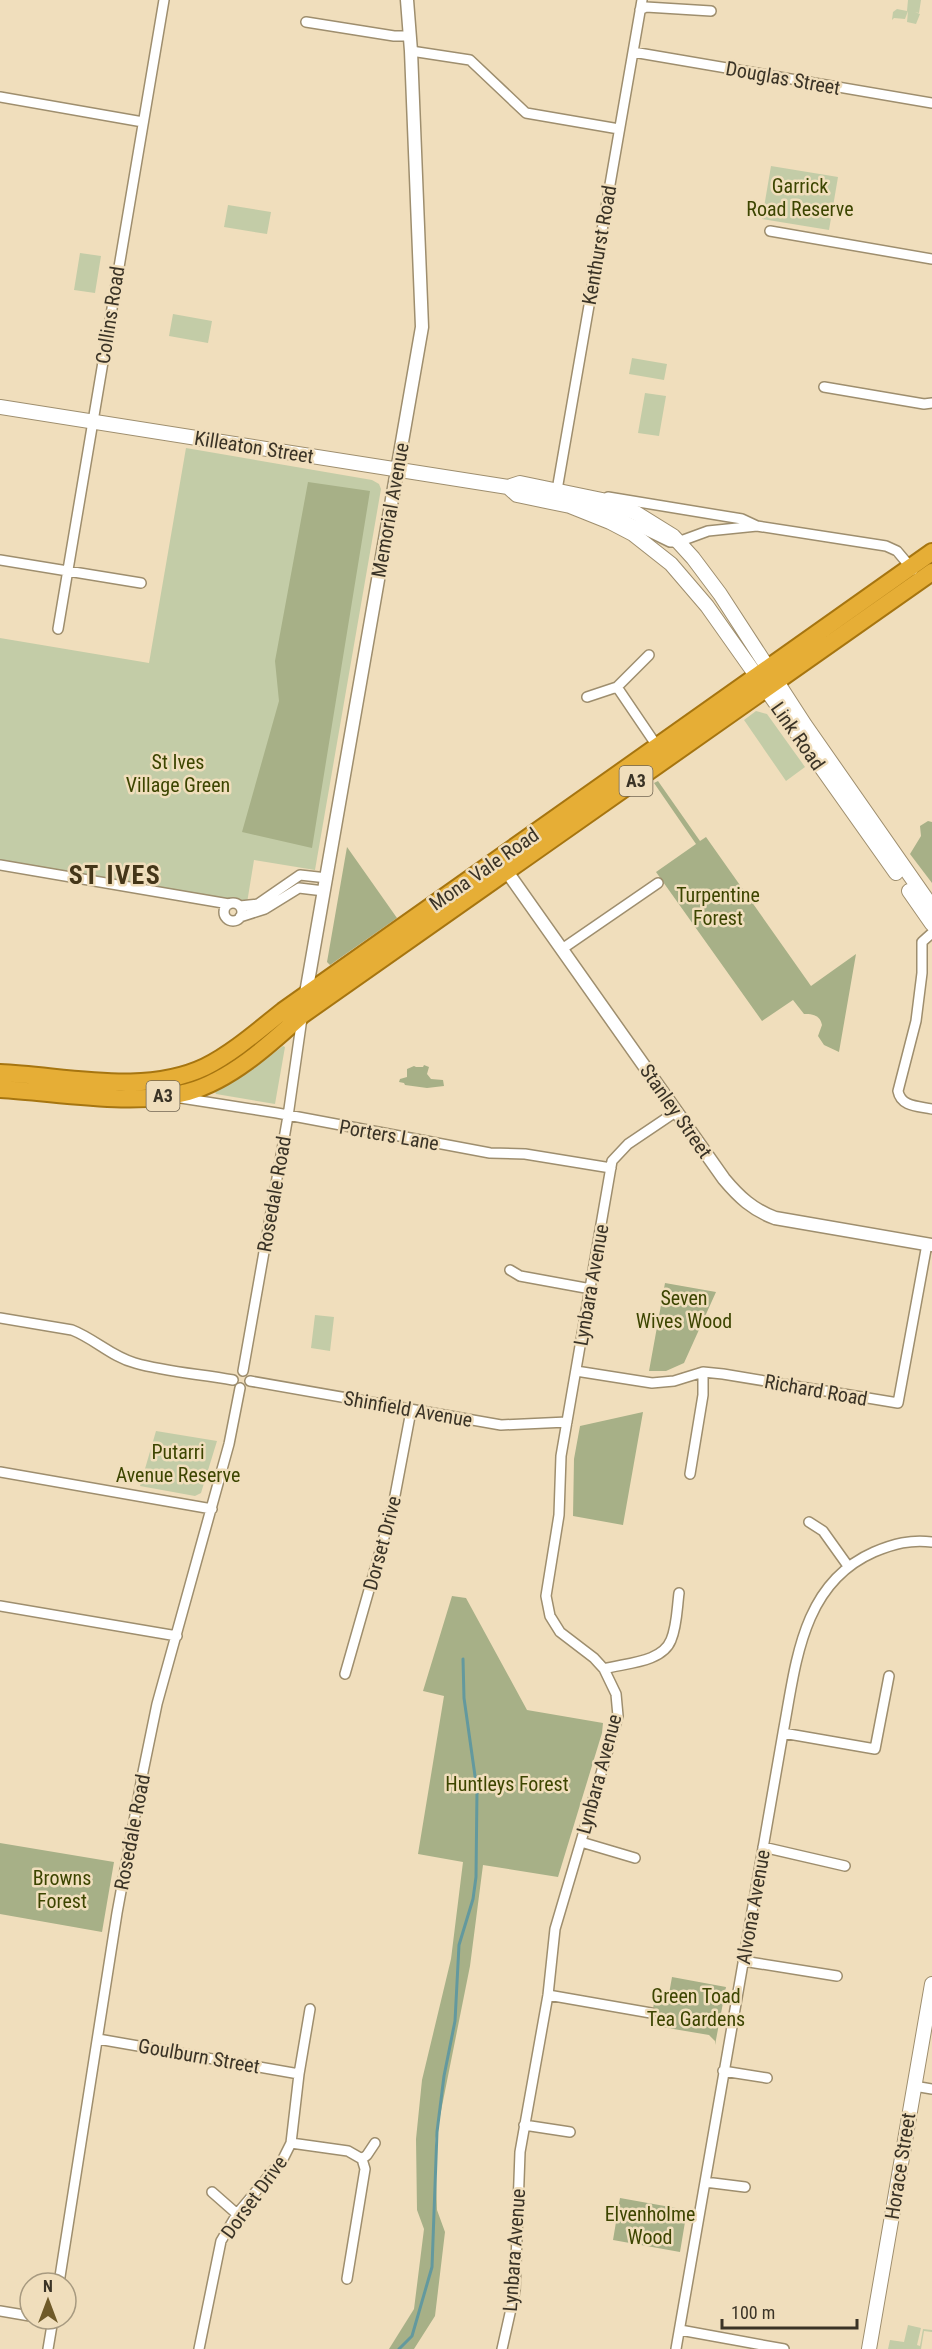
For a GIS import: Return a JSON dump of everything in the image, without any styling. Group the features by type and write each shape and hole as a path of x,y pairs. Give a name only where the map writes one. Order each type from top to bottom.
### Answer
{"highway":[{"name":"Mona Vale Road","path":"0,1073 133,1083 174,1078 216,1061 306,995 502,866 767,679 932,552"},
{"name":"Mona Vale Road","path":"0,1089 135,1098 188,1092 223,1076 657,746 767,679 932,572"}],"main road":[{"name":"Killeaton Street","path":"0,407 508,487 520,483 556,496 610,522 633,534 659,553"},
{"name":"Killeaton Street","path":"556,496 622,507 650,521 678,542"},
{"name":"Link Road","path":"678,542 720,594 767,679 932,924"},
{"name":"Link Road","path":"659,553 690,584 767,679 932,908"},
{"name":"Horace Street","path":"869,2349 932,1984"}],"street":[{"name":"Collins Road","path":"58,629 164,0"},
{"name":"Memorial Avenue","path":"303,1015 422,327 407,0"},
{"name":"Kenthurst Road","path":"556,496 642,0"},
{"path":"640,10 646,7 711,11"},
{"path":"306,22 394,36 410,36"},
{"path":"411,51 470,60 526,112 619,129"},
{"name":"Douglas Street","path":"633,52 932,103"},
{"path":"0,97 143,122"},
{"path":"770,231 932,259"},
{"path":"824,387 924,404 932,403"},
{"name":"Killeaton Street","path":"556,496 742,519 757,526"},
{"name":"Killeaton Street","path":"678,542 708,531 757,526 886,546 897,551 911,567"},
{"path":"0,560 141,583"},
{"path":"911,567 916,571 932,565"},
{"path":"587,697 617,687 649,655"},
{"path":"617,687 657,746"},
{"path":"0,865 216,902 226,907"},
{"name":"Stanley Street","path":"502,866 743,1201 762,1213 786,1221 929,1245"},
{"path":"226,907 234,903 240,906 258,904 300,875 326,885"},
{"path":"562,950 658,883"},
{"path":"226,907 225,916 229,920 235,920 264,909 299,888 326,885"},
{"path":"240,906 242,911 240,917"},
{"path":"932,933 922,942 922,973 916,1021 898,1091 904,1103 932,1109"},
{"name":"Rosedale Road","path":"243,1371 288,1116 303,1015"},
{"name":"Porters Lane","path":"167,1096 490,1153 525,1154 611,1168"},
{"name":"Lynbara Avenue","path":"502,2349 515,2291 520,2152 548,1995 555,1929 618,1716 615,1694 604,1669 560,1632 550,1616 546,1591 559,1515 561,1456 613,1159 628,1144 677,1111"},
{"name":"Richard Road","path":"576,1371 652,1383 674,1381 703,1372 898,1404 929,1245"},
{"path":"510,1270 520,1276 591,1289"},
{"path":"0,1318 72,1330 115,1355 135,1363 233,1380"},
{"path":"243,1371 249,1376 250,1381 248,1386 240,1388 233,1380 237,1373 243,1371"},
{"path":"690,1474 703,1395 703,1372"},
{"name":"Shinfield Avenue","path":"250,1381 501,1425 567,1422"},
{"name":"Rosedale Road","path":"61,2271 117,1913 143,1772 157,1704 212,1509 229,1444 240,1388"},
{"name":"Dorset Drive","path":"345,1674 393,1506 411,1410"},
{"path":"0,1472 212,1509"},
{"path":"809,1522 823,1531 848,1566"},
{"name":"Alvona Avenue","path":"676,2349 783,1733 806,1625 828,1588 848,1566 894,1545 916,1540 932,1542"},
{"path":"604,1669 651,1658 668,1647 672,1638 680,1593"},
{"path":"0,1606 177,1636"},
{"path":"783,1733 875,1749 889,1676"},
{"path":"581,1842 635,1858"},
{"path":"764,1847 845,1866"},
{"path":"743,1962 837,1976"},
{"path":"548,1995 651,2013"},
{"name":"Dorset Drive","path":"199,2349 221,2241 237,2214 283,2159 291,2143 310,2009"},
{"name":"Goulburn Street","path":"98,2039 299,2074"},
{"path":"723,2071 767,2078"},
{"path":"914,2086 932,2089"},
{"path":"524,2125 570,2132"},
{"path":"291,2143 348,2151 362,2159 365,2169 348,2279"},
{"path":"362,2159 375,2143"},
{"path":"705,2182 745,2187"},
{"path":"212,2192 237,2214"},
{"path":"0,2311 18,2314"},
{"path":"680,2330 784,2349"},
{"path":"48,2349 51,2331"}],"green space":[{"path":"908,0 921,0 919,13 915,12 920,14 916,24 907,22 908,11 905,19 894,18 892,20 893,12 897,9 907,11"},
{"name":"Garrick Road Reserve","path":"771,166 838,177 829,230 762,219"},
{"path":"228,205 271,212 267,234 224,227"},
{"path":"80,253 101,256 95,293 74,290"},
{"path":"173,314 212,321 208,343 169,336"},
{"path":"632,358 667,364 664,380 629,374"},
{"path":"645,393 666,396 659,436 638,433"},
{"name":"St Ives Village Green","path":"186,448 372,480 379,484 381,489 315,870 254,860 247,903 0,860 0,638 149,663"},
{"path":"308,482 370,491 312,848 242,832 279,701 275,661"},
{"path":"756,711 767,714 805,767 786,781 744,720"},
{"name":"Turpentine Forest","path":"658,781 700,841 706,837 811,986 856,954 839,1052 824,1045 818,1036 822,1025 820,1019 804,1014 793,1000 762,1021 656,872 696,844 654,783"},
{"path":"928,821 932,822 932,883 910,854 921,836 920,826"},
{"path":"347,847 397,918 330,965 327,962"},
{"path":"283,1046 285,1047 275,1104 216,1094 215,1092 248,1073"},
{"path":"424,1065 429,1067 427,1074 431,1079 443,1080 444,1086 427,1088 399,1082 400,1079 407,1077 407,1069"},
{"name":"Seven Wives Wood","path":"665,1283 716,1292 684,1363 666,1371 649,1371"},
{"path":"315,1315 334,1317 330,1351 311,1348"},
{"path":"643,1412 623,1525 573,1516 574,1459 580,1426"},
{"name":"Putarri Avenue Reserve","path":"156,1431 217,1441 201,1493 195,1496 140,1486"},
{"name":"Huntleys Forest","path":"452,1596 466,1598 527,1710 603,1723 602,1733 558,1877 483,1865 470,1966 435,2141 437,2210 445,2232 435,2316 414,2349 389,2349 414,2309 424,2229 417,2210 416,2139 422,2080 451,1959 463,1862 418,1854 444,1696 423,1691"},
{"name":"Browns Forest","path":"0,1843 114,1862 102,1932 0,1914"},
{"name":"Green Toad Tea Gardens","path":"672,1977 726,1987 715,2045 715,2041 709,2035 650,2025 654,2003 667,2005"},
{"name":"Elvenholme Wood","path":"620,2198 687,2210 680,2252 613,2240"},
{"path":"908,2325 921,2328 917,2345 920,2346 923,2329 932,2330 932,2332 924,2331 921,2349 888,2349 890,2340 904,2342"}],"waterway":[{"path":"399,2349 412,2336 432,2267 437,2132 444,2076 455,2021 459,1945 473,1899 476,1877 477,1790 464,1698 463,1659"}],"district":[{"name":"ST IVES","path":"115,875"}]}
